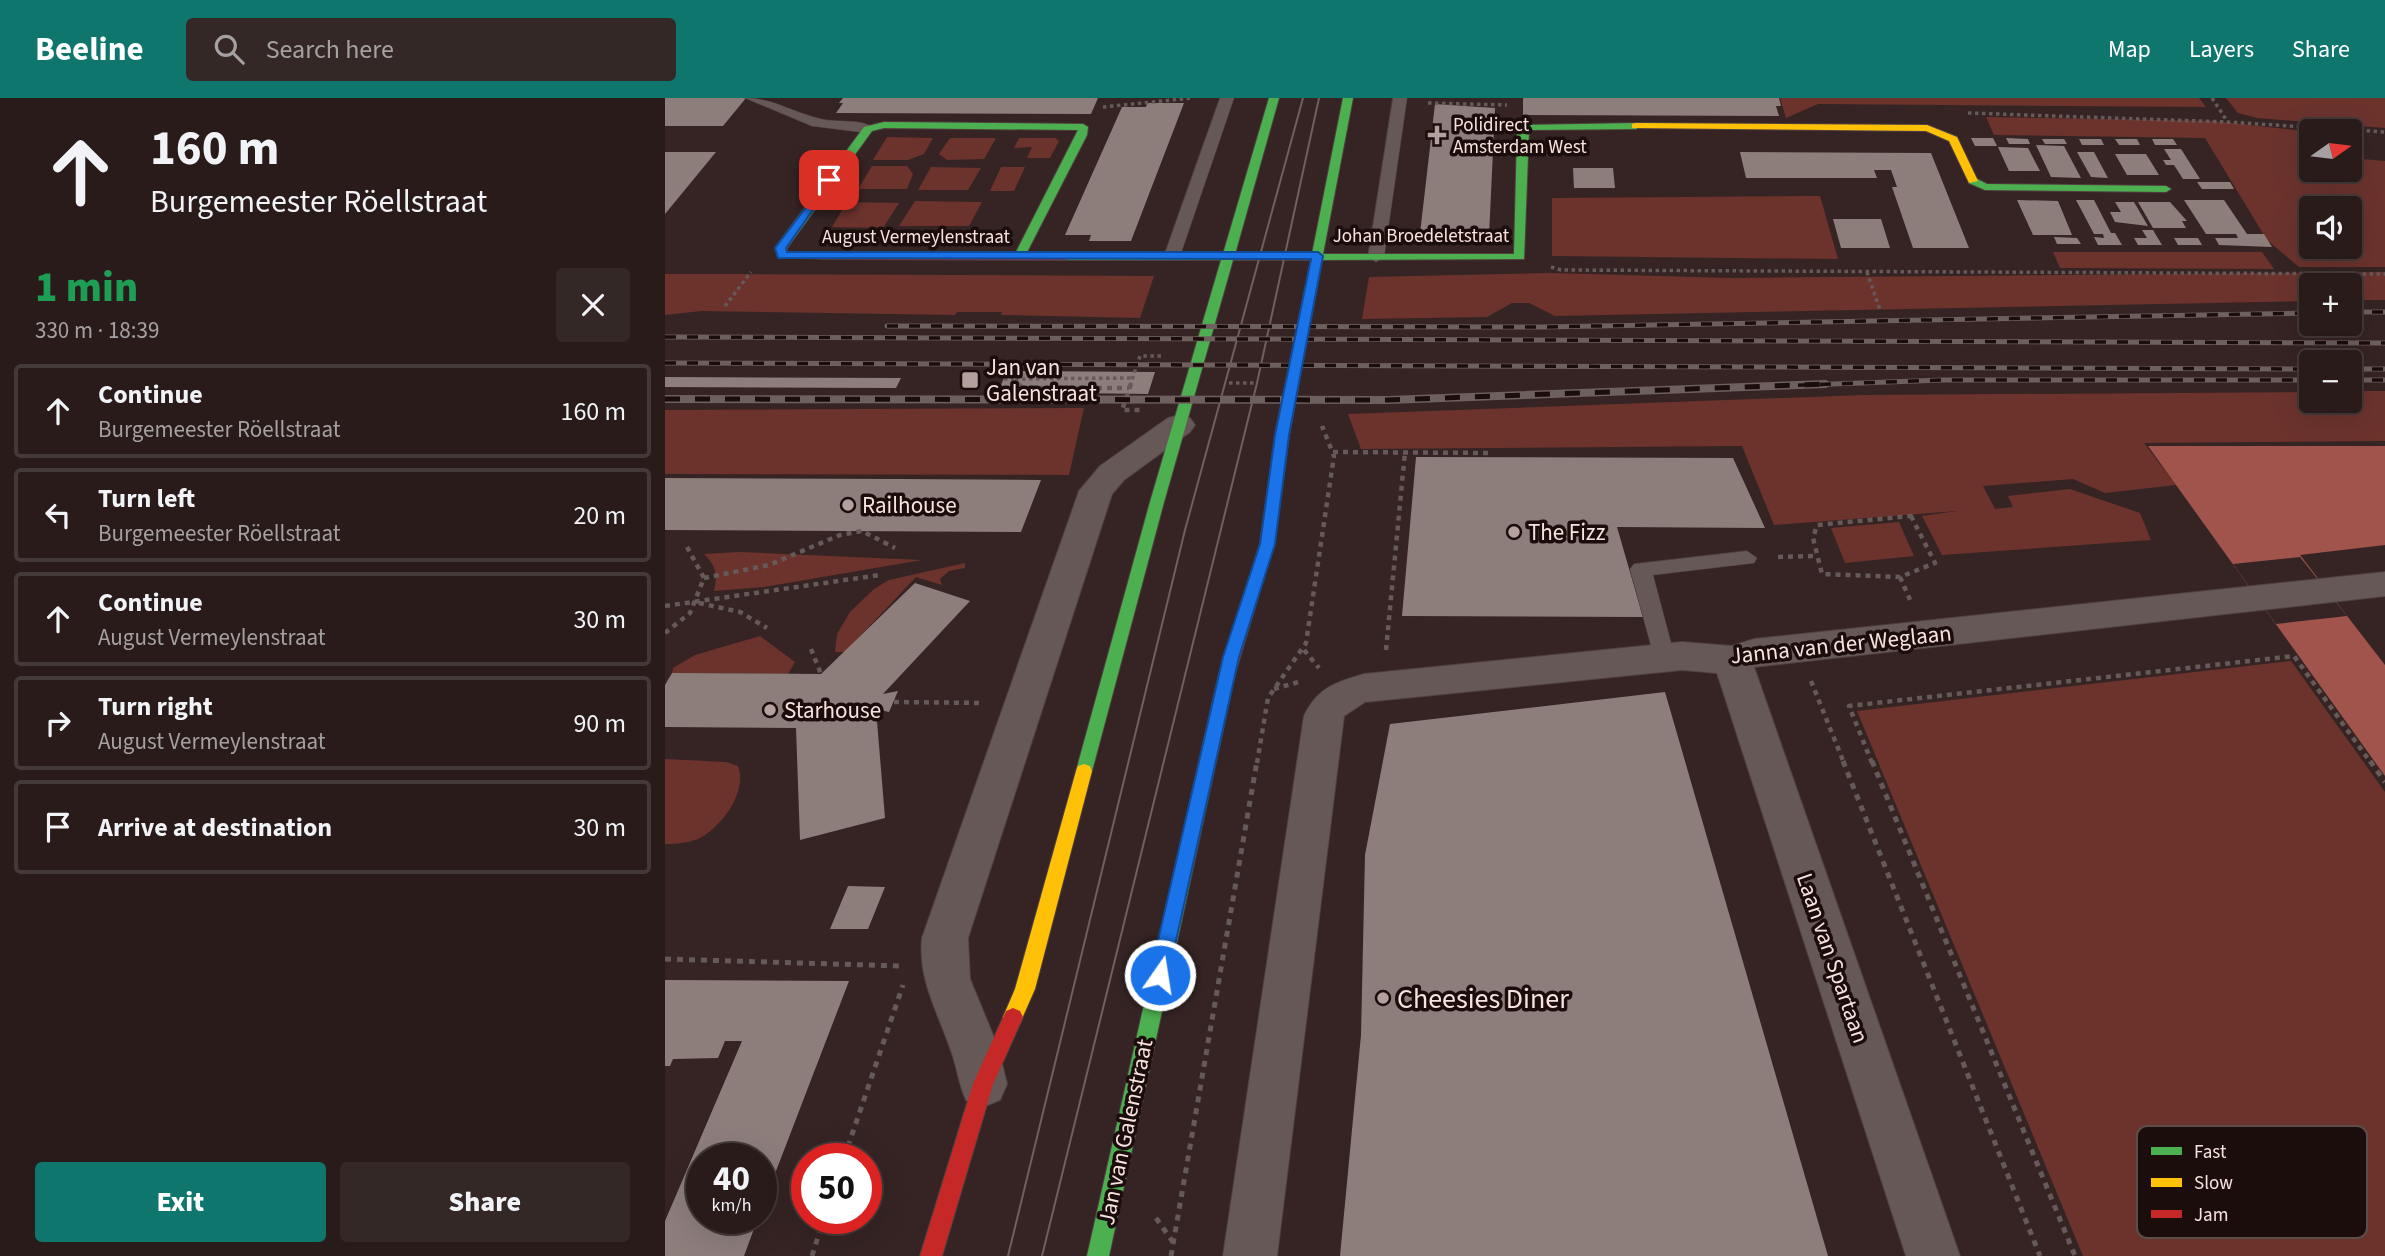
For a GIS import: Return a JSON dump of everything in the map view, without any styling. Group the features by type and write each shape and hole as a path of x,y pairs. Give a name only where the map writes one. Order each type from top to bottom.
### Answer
{"main road":[{"path":"931,1256 983,1084 1025,989 1191,382 1275,98"},
{"name":"Jan van Galenstraat","path":"1098,1256 1231,657 1267,544 1293,383 1348,98"},
{"path":"867,129 884,125 1083,127"},
{"name":"August Vermeylenstraat","path":"1020,256 1082,135 1083,127"},
{"name":"Johan Broedeletstraat","path":"1228,255 1520,257 1522,133 1526,128 1913,127 1939,130"},
{"name":"August Vermeylenstraat","path":"867,129 781,248 782,255 1228,255"},
{"path":"1939,130 1953,139 1972,180 1985,187 2166,189"}],"street":[{"path":"983,1084 974,1045 945,980 941,959 945,938 1092,500 1112,473 1179,425"},
{"name":"Janna van der Weglaan","path":"1349,684 1698,655 1733,660 1755,653 2259,600 2385,584"},
{"name":"Laan van Spartaan","path":"1733,660 1933,1256"},
{"path":"1250,1256 1324,716 1331,703 1349,684"}],"lane":[{"path":"752,98 817,123 867,129"},
{"path":"1172,256 1227,98"},
{"path":"1376,257 1400,98"},
{"path":"1664,658 1641,569 1747,558"}],"path":[{"path":"1083,127 1096,117 1101,108 1111,104 1192,98"},
{"path":"2212,98 2228,122"},
{"path":"1439,103 1463,104"},
{"path":"1939,130 1953,115 1979,111 2385,132"},
{"path":"1520,257 1561,270 2385,274"},
{"path":"725,306 751,272"},
{"path":"1867,272 1880,310"},
{"path":"1145,410 1122,410 1140,356 1164,356 1156,382 1319,383 1315,411 1333,452 1304,650 1268,698 1171,1256"},
{"path":"1004,379 1132,378"},
{"path":"1015,379 1022,388 1129,388"},
{"path":"1333,452 1490,453"},
{"path":"1304,650 1311,661 1349,684 1405,452"},
{"path":"1911,516 1935,563 1900,577 1822,574 1815,556 1813,538 1817,525 1911,516"},
{"path":"704,578 769,565 840,535 862,531 895,548"},
{"path":"665,633 689,613 704,578 687,547"},
{"path":"1747,558 1815,556"},
{"path":"665,606 880,575"},
{"path":"1900,577 1916,613"},
{"path":"695,602 740,612 767,628"},
{"path":"1798,648 2040,1256"},
{"path":"811,649 821,674"},
{"path":"2075,1256 1849,706 2294,656 2385,782"},
{"path":"894,702 987,703"},
{"path":"665,959 850,967 909,966 941,959"},
{"path":"812,1256 819,1234"}],"shaded area":[{"path":"1780,98 2199,98 2206,107 1818,104 1786,118"},
{"path":"2226,98 2385,98 2385,128 2363,126 2363,119 2299,119 2299,121 2257,118 2238,113"},
{"path":"1986,117 2213,121 2299,131 2299,182 2363,182 2363,159 2385,161 2385,267 2299,267 2267,240 2205,138 1994,135"},
{"path":"887,137 933,138 924,154 908,160 873,160"},
{"path":"950,138 996,138 984,159 947,160 939,154"},
{"path":"1019,138 1055,138 1059,141 1050,158 1027,158 1032,147 1014,148"},
{"path":"872,166 907,166 913,174 907,189 858,189"},
{"path":"931,167 981,168 968,190 918,190"},
{"path":"1001,167 1025,167 1014,191 990,191"},
{"path":"1820,196 1838,259 1552,256 1552,198"},
{"path":"915,201 982,202 969,226 899,226"},
{"path":"847,202 899,203 883,228 832,227"},
{"path":"2053,252 2262,252 2274,269 2060,268"},
{"path":"2385,272 2385,300 2362,300 2362,273 2299,273 2299,301 1555,316 1529,303 1512,303 1487,317 1362,319 1369,277 1550,273 1730,278"},
{"path":"665,274 1154,276 1140,318 1001,315 1002,312 957,312 955,315 701,311 665,315"},
{"path":"2362,391 2385,391 2385,441 2144,443 2176,485 2105,493 2073,479 1983,486 1995,509 2013,507 2008,496 2070,489 2140,513 2151,540 1942,555 1922,516 1957,511 1774,525 1742,446 1361,449 1348,414 1864,395 2299,392 2299,413 2362,413"},
{"path":"1084,408 1069,475 665,474 665,410"},
{"path":"2148,446 2385,446 2385,545 2300,555 2385,665 2385,776"},
{"path":"1899,522 1914,556 1845,563 1831,528"},
{"path":"739,552 922,560 764,587 714,591 715,571 704,554"},
{"path":"965,563 965,568 949,571 940,579 942,585 916,577 845,652 835,652 837,634 850,612 874,589 889,580"},
{"path":"760,636 795,662 788,674 672,673 673,668 695,655"},
{"path":"2291,661 2385,792 2385,1256 2083,1256 1857,711"},
{"path":"665,759 726,762 738,766 740,776 736,798 715,827 698,839 665,844"}],"pier":[{"path":"2300,557 2347,616 2276,624 2233,564"}],"building":[{"path":"665,98 746,98 723,126 665,126"},
{"path":"843,98 1098,98 1091,114 836,113 843,103 839,103"},
{"path":"1523,98 1779,98 1781,106 1776,106 1779,116 1523,115"},
{"path":"1147,103 1184,103 1131,241 1089,241 1091,235 1065,235 1122,107 1146,107"},
{"path":"1435,104 1495,108 1489,236 1462,236 1461,243 1419,242"},
{"path":"1971,138 1993,138 1997,146 1975,146"},
{"path":"2006,138 2028,139 2030,144 2009,144"},
{"path":"2042,139 2064,139 2067,144 2045,144"},
{"path":"2079,139 2101,139 2104,145 2082,145"},
{"path":"2115,139 2137,139 2140,145 2119,145"},
{"path":"2152,139 2173,139 2177,145 2155,145"},
{"path":"2036,145 2064,146 2081,178 2051,177"},
{"path":"1998,147 2028,148 2040,171 2009,171"},
{"path":"2164,149 2181,149 2200,179 2183,179 2174,165 2166,165 2163,160 2171,160"},
{"path":"665,152 716,152 665,214"},
{"path":"1740,152 1931,153 1969,248 1913,248 1892,187 1897,187 1891,170 1874,170 1877,178 1746,178"},
{"path":"2077,152 2094,152 2108,178 2091,177"},
{"path":"2115,154 2146,154 2159,175 2127,175"},
{"path":"1573,168 1613,168 1615,188 1574,188"},
{"path":"2197,182 2230,182 2234,189 2202,189"},
{"path":"2017,200 2058,201 2072,235 2033,235"},
{"path":"2076,200 2094,200 2111,233 2115,233 2122,245 2098,245 2094,237 2104,238 2103,234 2094,234"},
{"path":"2184,200 2224,200 2247,234 2264,234 2272,247 2219,245 2215,238 2238,238 2236,234 2206,234"},
{"path":"2115,202 2134,202 2148,226 2115,222 2110,212 2121,212"},
{"path":"2138,202 2170,202 2187,221 2182,221 2186,228 2153,228"},
{"path":"1833,219 1881,219 1890,248 1841,248"},
{"path":"2142,230 2153,230 2162,245 2138,245 2134,238 2147,238"},
{"path":"2054,237 2077,238 2081,244 2057,244"},
{"path":"2174,238 2198,238 2202,245 2178,245"},
{"path":"1007,371 1155,372 1148,394 998,392"},
{"path":"665,377 901,378 896,388 665,387"},
{"name":"The Fizz","path":"1416,457 1733,458 1765,528 1617,527 1643,617 1402,616"},
{"name":"Railhouse","path":"665,478 1041,480 1021,532 665,530"},
{"name":"Starhouse","path":"915,583 970,601 883,694 898,691 889,712 876,709 885,818 800,840 796,728 665,727 665,685 672,673 821,674"},
{"path":"1665,692 1828,1256 1340,1256 1361,1035 1365,855 1390,724"},
{"path":"848,886 885,887 868,929 830,929"},
{"path":"665,980 849,981 777,1168 777,1143 698,1143 742,1041 725,1041 718,1058 673,1059 670,1066 665,1066"},
{"path":"686,1172 686,1234 752,1234 744,1256 665,1256 665,1221"}],"tram line":[{"path":"1008,1256 1185,530 1303,98"},
{"path":"1042,1256 1257,383 1319,98"}],"railway":[{"path":"2362,312 2385,312"},
{"path":"887,326 1541,327 2299,313"},
{"path":"665,337 2385,343"},
{"path":"665,363 2299,369"},
{"path":"2362,369 2385,369"},
{"path":"1776,386 1943,380 2299,380"},
{"path":"2362,380 2385,380"},
{"path":"665,399 1388,400 1825,384"}],"traffic: fast":[{"path":"1084,771 1157,502 1274,98"},
{"path":"1275,488 1282,435 1348,98"},
{"path":"825,257 782,255 781,248 868,129 884,125 1083,127 1082,135 1020,256"},
{"path":"1066,257 1520,257 1522,133 1526,127 1636,126"},
{"path":"1973,181 1985,187 2166,189"},
{"path":"1098,1256 1227,674"}],"traffic: slow":[{"path":"1636,126 1927,128 1953,139 1973,181"},
{"path":"1013,1017 1025,989 1084,771"}],"traffic: jam":[{"path":"825,257 1066,257"},
{"path":"1227,674 1267,544 1275,488"},
{"path":"931,1256 983,1084 1013,1017"}],"place":[{"name":"Polidirect Amsterdam West","path":"1437,135"},
{"name":"Jan van Galenstraat","path":"970,380"},
{"name":"Railhouse","path":"848,505"},
{"name":"The Fizz","path":"1514,532"},
{"name":"Starhouse","path":"770,710"},
{"name":"Cheesies Diner","path":"1383,998"}],"route":[{"path":"829,180 781,248 782,255 1318,256 1282,435 1267,544 1231,657 1160,975"}]}
